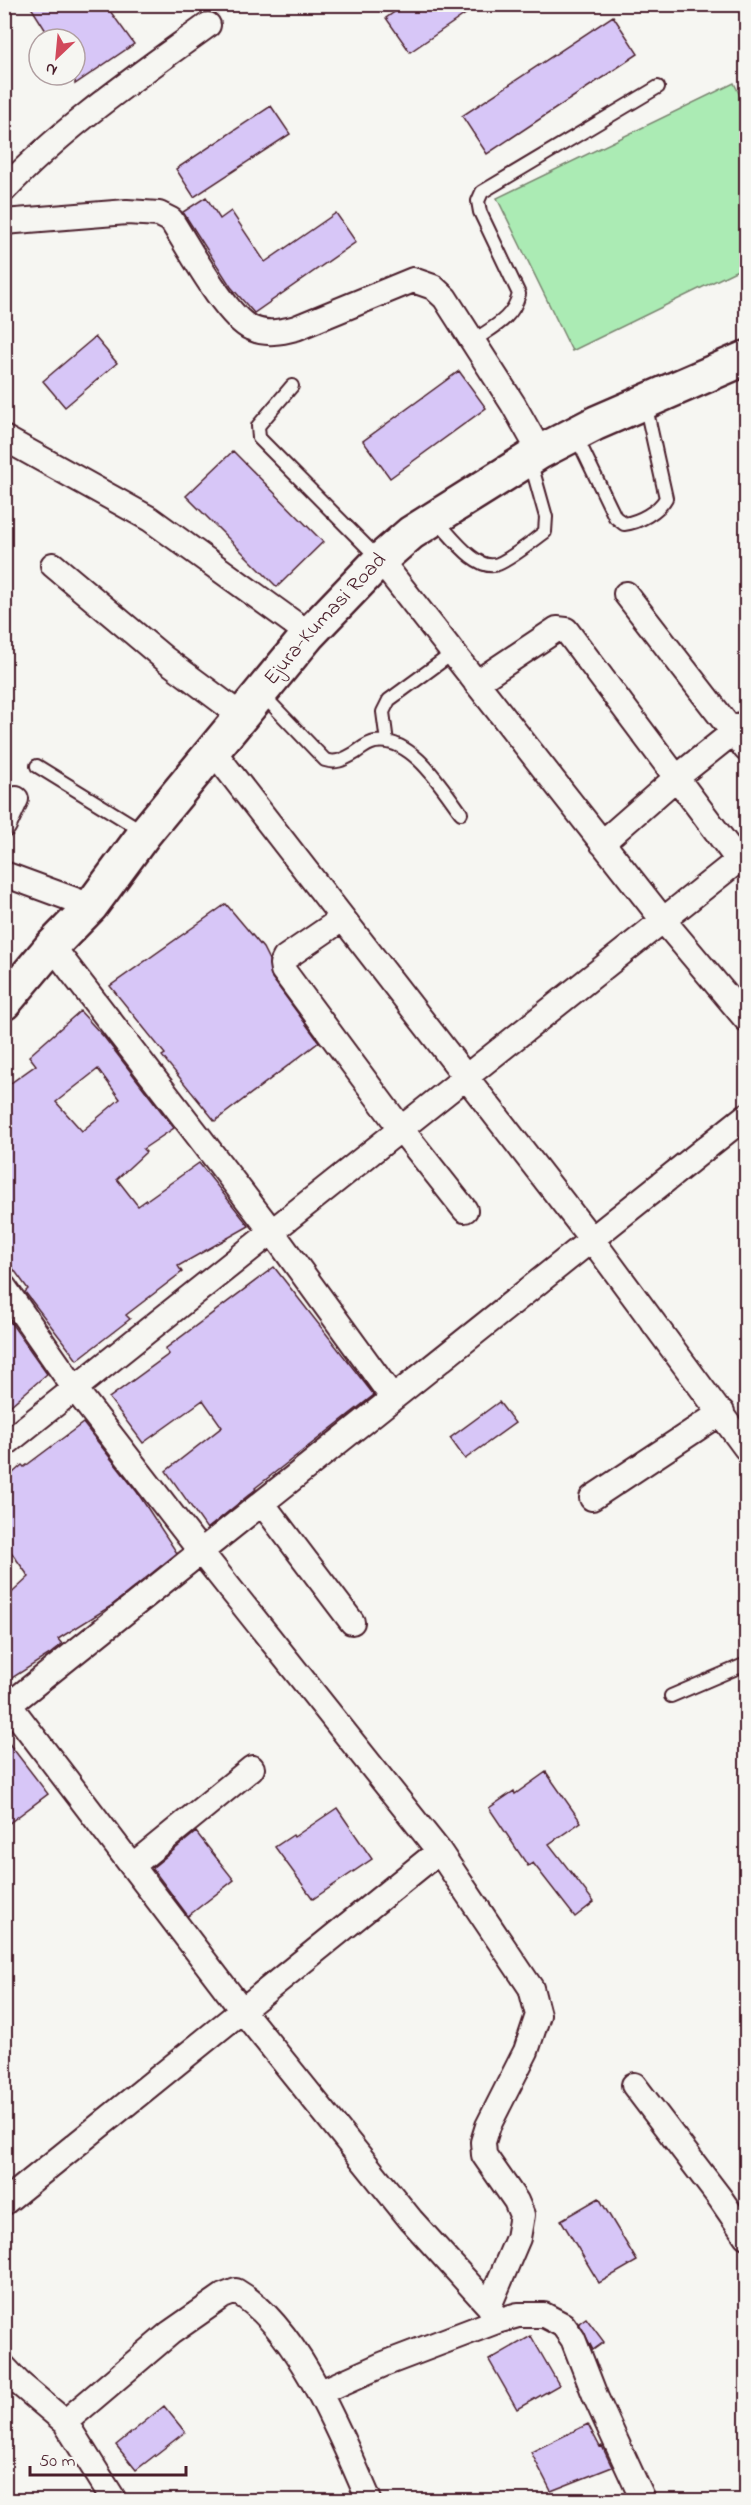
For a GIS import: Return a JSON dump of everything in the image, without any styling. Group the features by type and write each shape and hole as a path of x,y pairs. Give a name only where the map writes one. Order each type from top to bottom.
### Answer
{"main road":[{"name":"Ejura-Kumasi Road","path":"4,1003 52,946 91,906 145,833 309,634 380,560 411,533 535,456 575,434 644,401 747,358"}],"street":[{"path":"4,190 25,168 107,98 208,25"},
{"path":"4,222 127,212 159,214 171,220 234,317 251,328 278,333 296,328 413,280 434,287 445,298 513,404 535,456"},
{"path":"4,438 150,519 309,634"},
{"path":"380,560 663,920 747,1018"},
{"path":"53,565 165,659 252,705"},
{"path":"602,843 676,778 742,734 626,594"},
{"path":"4,1445 273,1233 742,857 676,778 566,630 557,629 476,683"},
{"path":"214,752 593,1241 747,1448"},
{"path":"4,825 16,799"},
{"path":"4,874 91,906"},
{"path":"342,919 285,958 282,963 283,970 401,1129 465,1210"},
{"path":"52,946 273,1233 393,1398"},
{"path":"493,2313 411,2220 242,2010 6,1704 593,1241 747,1116"},
{"path":"4,1287 75,1389 201,1552 439,1851 531,1988 538,2015 526,2051 488,2126 483,2142 484,2155 516,2201 522,2214 518,2238 493,2313"},
{"path":"592,1498 722,1412"},
{"path":"262,1503 352,1622"},
{"path":"132,1866 252,1768"},
{"path":"4,2203 439,1851"},
{"path":"633,2085 747,2236"},
{"path":"65,2422 170,2333 223,2296 236,2291 252,2300 284,2336 321,2392 369,2500"},
{"path":"321,2392 493,2313 544,2315 563,2325 573,2339 596,2398 643,2500"},
{"path":"4,2367 19,2383 65,2422 114,2500"}],"lane":[{"path":"473,341 506,319 516,307 519,294 480,212 478,201 482,192 658,87"},
{"path":"292,386 258,426 259,438 380,560"},
{"path":"575,434 615,517 624,524 633,523 660,507 666,498 644,401"},
{"path":"434,518 471,557 485,565 498,564 545,532 546,517 535,456"},
{"path":"387,742 382,712 389,700 453,653"},
{"path":"252,705 332,763 374,741 387,742 417,757 461,813"},
{"path":"37,766 145,833"},
{"path":"671,1696 747,1664"}],"green space":[{"path":"734,83 746,108 746,266 572,351 497,198"}],"building":[{"path":"29,4 105,4 134,44 87,76 87,27 43,27"},
{"path":"406,4 480,4 410,52 386,18"},
{"path":"613,16 638,54 487,154 462,116"},
{"path":"271,106 290,134 194,197 176,169"},
{"path":"206,197 220,219 231,211 265,262 336,213 356,242 254,313 231,287 183,212"},
{"path":"95,337 117,363 65,407 43,381"},
{"path":"459,371 486,408 390,478 363,441"},
{"path":"233,451 323,542 277,587 186,496"},
{"path":"226,904 263,948 269,960 272,978 319,1042 215,1121 162,1056 165,1054 110,986"},
{"path":"80,1011 104,1037 174,1128 143,1149 146,1152 117,1179 138,1206 199,1163 249,1226 178,1266 182,1272 126,1315 130,1319 77,1360 25,1292 28,1289 4,1256 4,1088 36,1065 29,1056","holes":["98,1069 120,1099 82,1131 56,1102"]},
{"path":"274,1267 374,1395 255,1488 207,1529 166,1471 222,1427 203,1400 143,1443 109,1398 169,1354 165,1349"},
{"path":"4,1313 47,1374 4,1411"},
{"path":"499,1402 515,1423 465,1459 450,1438"},
{"path":"83,1423 137,1492 177,1553 111,1606 58,1639 62,1644 50,1654 4,1683 4,1600 29,1577 4,1542 4,1481 22,1465 24,1467"},
{"path":"4,1737 48,1794 4,1827"},
{"path":"546,1772 581,1822 549,1844 594,1902 575,1917 533,1863 528,1866 489,1808 514,1791 515,1794"},
{"path":"337,1808 372,1859 313,1899 275,1847"},
{"path":"196,1832 234,1880 188,1916 152,1868"},
{"path":"599,2198 637,2261 599,2283 561,2220"},
{"path":"586,2318 604,2342 593,2350 579,2323"},
{"path":"531,2336 559,2385 517,2409 489,2360"},
{"path":"164,2406 185,2432 136,2470 116,2445"},
{"path":"588,2424 612,2467 551,2491 531,2452"}]}
